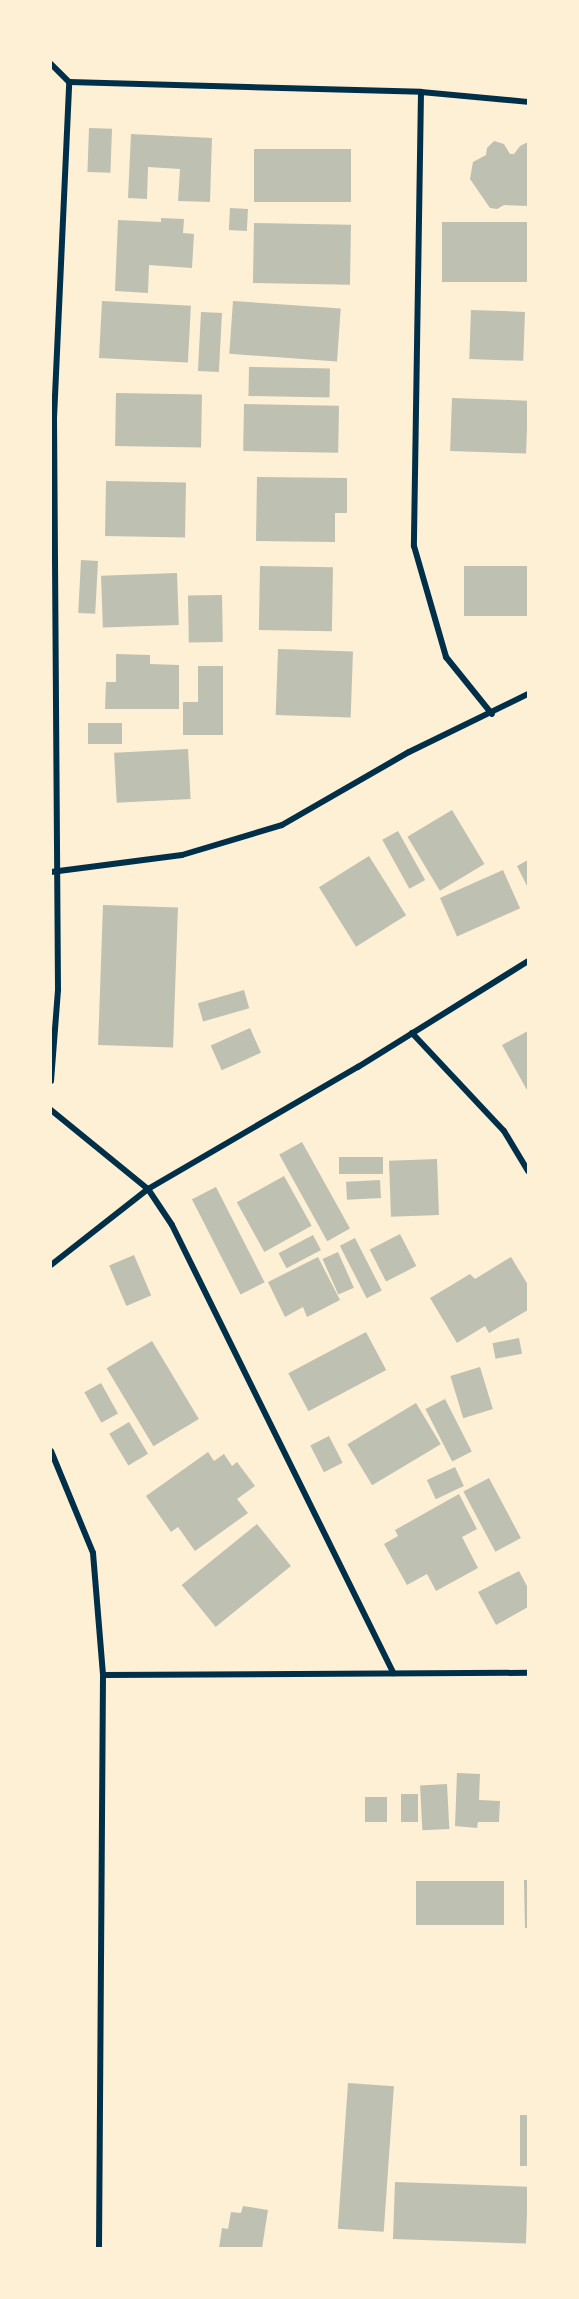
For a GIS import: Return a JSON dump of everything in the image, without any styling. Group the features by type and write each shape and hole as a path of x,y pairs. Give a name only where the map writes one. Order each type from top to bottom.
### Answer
{"street":[{"path":"51,64 69,82 421,92 528,102"},
{"path":"51,1081 58,990 55,872 54,418 69,82"},
{"path":"421,92 414,546 446,657 492,714"},
{"path":"55,872 182,855 282,825 408,752 492,714 528,694"},
{"path":"51,1265 148,1189 412,1033 528,961"},
{"path":"412,1033 504,1131 528,1171"},
{"path":"51,1110 148,1189 172,1225 393,1673"},
{"path":"51,1451 93,1553 103,1675 99,2248"},
{"path":"103,1675 528,1672"}],"building":[{"path":"89,128 112,129 110,173 87,172"},
{"path":"131,134 212,138 210,202 178,201 180,169 148,167 147,199 128,198"},
{"path":"494,141 504,144 510,154 514,154 520,146 528,142 528,206 504,205 497,209 490,208 470,179 473,162 486,155 487,148"},
{"path":"254,149 351,149 351,202 254,202"},
{"path":"230,208 248,209 247,231 229,230"},
{"path":"161,218 184,219 183,233 194,234 192,268 149,265 148,293 115,291 118,220 161,222"},
{"path":"442,222 528,222 528,282 442,282"},
{"path":"254,223 351,225 350,285 253,283"},
{"path":"102,301 191,306 188,363 99,358"},
{"path":"233,301 341,309 337,361 229,354"},
{"path":"471,310 525,312 523,361 469,359"},
{"path":"201,312 222,313 219,372 198,371"},
{"path":"249,367 330,368 329,397 248,396"},
{"path":"116,393 202,395 201,447 115,446"},
{"path":"452,398 528,401 526,454 450,451"},
{"path":"244,404 339,406 338,453 243,451"},
{"path":"257,477 347,478 347,513 335,513 335,542 256,541"},
{"path":"106,481 186,482 185,537 105,536"},
{"path":"81,560 98,561 95,614 78,613"},
{"path":"260,566 333,567 332,631 259,630"},
{"path":"464,566 528,566 528,616 464,616"},
{"path":"177,573 179,625 103,628 101,576"},
{"path":"222,595 223,642 189,643 188,596"},
{"path":"278,649 353,652 351,718 276,715"},
{"path":"116,654 150,655 150,664 179,665 179,709 105,709 106,682 116,682"},
{"path":"198,666 223,666 223,735 183,735 183,702 198,702"},
{"path":"88,723 122,723 122,744 88,744"},
{"path":"188,749 191,799 117,803 114,753"},
{"path":"452,810 484,864 440,891 407,837"},
{"path":"398,831 425,880 409,889 382,840"},
{"path":"369,856 406,915 356,947 319,887"},
{"path":"528,860 528,888 517,866"},
{"path":"503,870 520,908 457,936 440,898"},
{"path":"103,905 178,908 173,1048 98,1045"},
{"path":"244,990 249,1008 203,1021 198,1003"},
{"path":"250,1028 261,1053 222,1070 211,1045"},
{"path":"528,1031 528,1092 502,1045"},
{"path":"302,1142 350,1229 327,1241 279,1155"},
{"path":"339,1157 383,1157 383,1174 339,1174"},
{"path":"437,1159 439,1215 391,1217 389,1161"},
{"path":"284,1176 312,1226 264,1252 237,1202"},
{"path":"380,1180 381,1198 347,1200 346,1182"},
{"path":"216,1187 265,1282 241,1295 192,1199"},
{"path":"400,1234 416,1266 386,1282 370,1249"},
{"path":"313,1235 321,1250 287,1268 279,1253"},
{"path":"355,1238 382,1291 367,1298 340,1246"},
{"path":"338,1252 354,1288 338,1295 322,1259"},
{"path":"134,1255 151,1296 126,1306 109,1266"},
{"path":"318,1257 340,1300 307,1317 303,1307 285,1317 268,1282"},
{"path":"511,1257 528,1285 528,1310 489,1333 485,1326 457,1343 430,1298 470,1274 475,1279"},
{"path":"366,1332 386,1370 308,1411 288,1373"},
{"path":"519,1338 522,1354 496,1359 492,1343"},
{"path":"152,1341 199,1419 153,1446 107,1368"},
{"path":"480,1367 493,1409 463,1418 450,1376"},
{"path":"101,1383 118,1414 101,1423 84,1392"},
{"path":"445,1399 472,1452 452,1462 425,1409"},
{"path":"416,1403 441,1444 372,1485 347,1444"},
{"path":"129,1422 148,1454 128,1466 109,1434"},
{"path":"329,1436 343,1463 324,1472 310,1446"},
{"path":"208,1452 214,1461 224,1454 232,1466 237,1462 255,1486 237,1499 248,1513 195,1551 178,1527 171,1532 146,1496"},
{"path":"455,1467 464,1486 436,1499 427,1480"},
{"path":"489,1478 521,1538 495,1552 463,1492"},
{"path":"459,1494 477,1529 462,1537 478,1568 436,1591 427,1574 407,1585 384,1544 398,1536 395,1530"},
{"path":"257,1524 291,1566 216,1627 182,1585"},
{"path":"519,1571 528,1588 528,1607 496,1625 478,1592"},
{"path":"457,1773 480,1774 479,1800 500,1801 499,1822 478,1822 477,1828 455,1826"},
{"path":"447,1784 449,1829 422,1830 420,1785"},
{"path":"401,1794 418,1794 418,1822 401,1822"},
{"path":"365,1797 387,1797 387,1822 365,1822"},
{"path":"524,1880 528,1880 528,1928 525,1928"},
{"path":"416,1881 504,1881 504,1925 416,1925"},
{"path":"348,2083 394,2086 384,2232 338,2229"},
{"path":"520,2115 528,2115 528,2166 520,2166"},
{"path":"395,2182 528,2187 526,2244 393,2239"},
{"path":"243,2206 268,2210 262,2248 219,2248 222,2228 228,2229 231,2212 241,2213"}]}
